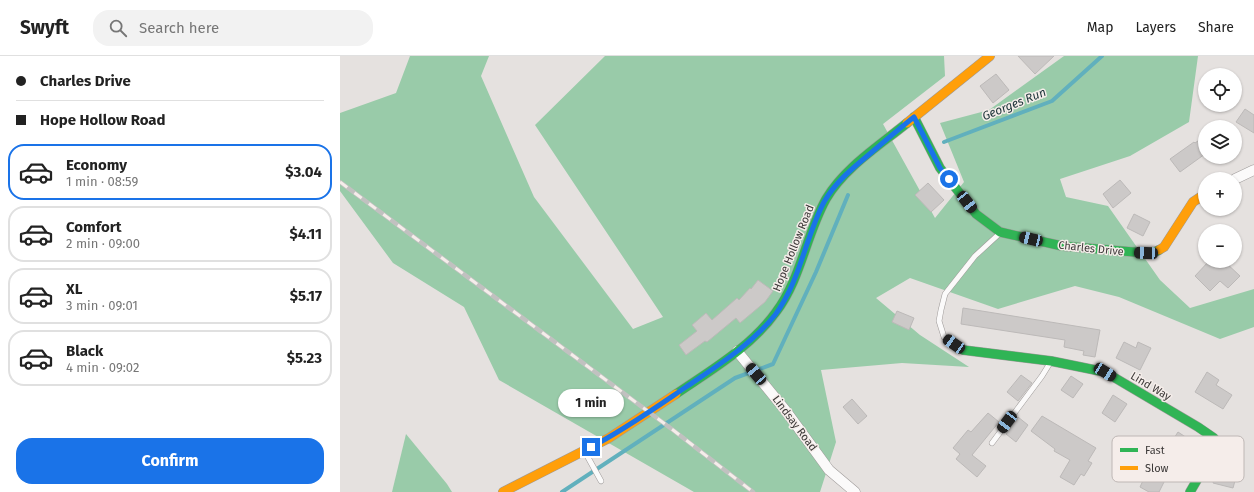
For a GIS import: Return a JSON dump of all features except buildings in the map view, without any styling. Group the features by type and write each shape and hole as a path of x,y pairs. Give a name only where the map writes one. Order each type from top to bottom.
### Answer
{"street":[{"name":"Hope Hollow Road","path":"503,492 604,440 656,407 737,351 765,326 784,302 792,287 820,211 832,189 848,171 990,56"},
{"name":"Charles Drive","path":"914,117 940,168 976,214 1000,232 1062,246 1126,252 1155,252 1164,247 1193,202 1198,199"},
{"path":"1242,176 1254,170"},
{"name":"Lind Way","path":"963,350 1051,361 1105,372 1211,436"},
{"name":"Lindsay Road","path":"737,351 786,411 829,470 855,492"},
{"name":"Lind Way","path":"1190,492 1196,482"}],"lane":[{"path":"963,350 944,337 939,321 940,310 945,294 975,256 1000,232"},
{"path":"992,443 1042,376 1051,361"},
{"path":"584,451 601,481"}],"green space":[{"path":"410,56 489,56 481,76 534,197 633,329 663,317 535,125 605,56 944,56 945,76 883,124 935,218 964,182 940,123 989,110 1064,56 1198,56 1189,122 1130,156 1060,179 1066,197 1108,206 1160,280 1190,308 1254,289 1254,327 1220,339 1119,297 1075,286 998,309 910,278 876,298 920,335 969,367 902,363 821,370 836,442 820,492 694,492 499,380 464,307 393,263 340,191 340,113 396,93"},
{"path":"406,434 447,484 452,492 392,492"}],"waterway":[{"name":"Georges Run","path":"944,142 1052,101 1102,56"},
{"name":"Georges Run","path":"562,492 735,378 773,364 816,272 848,195"}],"railway":[{"path":"340,182 673,430 753,492"}],"traffic: fast":[{"path":"914,117 940,168 976,214 1000,232 1062,246 1146,253 1159,250"},
{"path":"676,394 730,357 766,325 785,299 792,285 813,227 826,199 842,177 852,167 907,123"},
{"path":"963,350 1051,361 1105,372 1211,436"},
{"path":"1190,492 1196,482"}],"traffic: slow":[{"path":"907,123 990,56"},
{"path":"1159,250 1164,247 1193,202 1198,199"},
{"path":"503,492 609,438 676,394"}],"route":[{"path":"591,447 599,444 637,420 711,370 737,351 765,326 784,302 792,287 814,225 825,200 832,189 848,171 914,117 940,168 949,179"}]}
